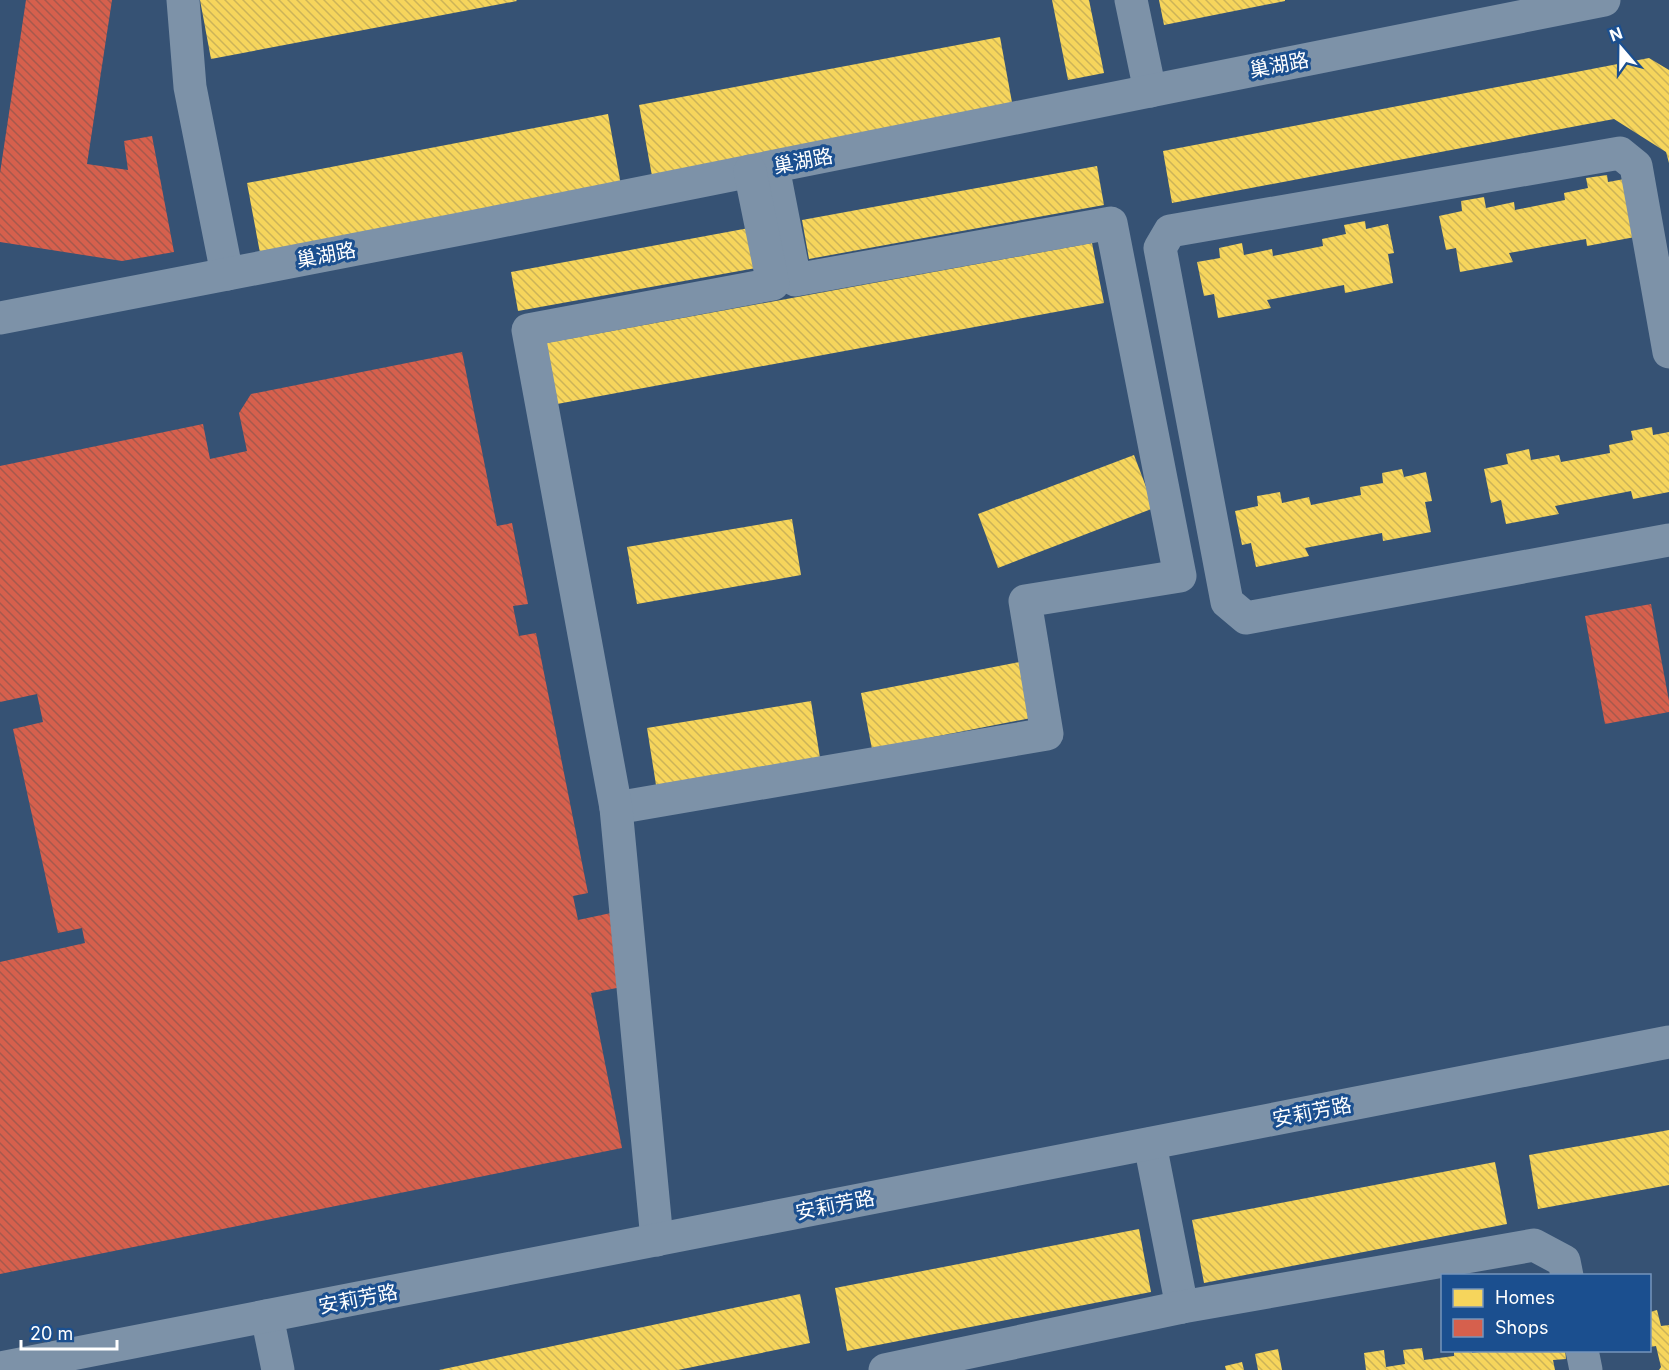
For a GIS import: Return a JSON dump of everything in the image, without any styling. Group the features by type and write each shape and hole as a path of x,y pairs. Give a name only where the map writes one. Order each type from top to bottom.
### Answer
{"street":[{"path":"183,0 190,87 227,274"},
{"path":"1131,0 1150,91"},
{"name":"巢湖路","path":"0,318 761,169 1604,0"},
{"path":"1669,352 1636,166 1620,153 1170,231 1160,248 1227,602 1246,618 1669,540"},
{"path":"657,1240 616,808 528,330 773,284 761,169"},
{"path":"616,808 1047,734 1025,601 1180,576 1111,223 795,280 761,169"},
{"name":"安莉芳路","path":"0,1368 1669,1042"},
{"path":"1150,1144 1182,1307"},
{"path":"885,1370 1182,1307 1534,1245 1564,1261 1567,1274"},
{"path":"267,1316 278,1370"},
{"path":"1582,1352 1586,1370"}],"building: Homes":[{"path":"200,0 516,0 517,1 211,59"},
{"path":"1052,0 1089,0 1104,73 1068,80"},
{"path":"1159,0 1285,0 1285,1 1164,25"},
{"path":"1000,37 1013,108 652,176 639,105"},
{"path":"1649,58 1669,70 1669,163 1666,152 1614,119 1172,203 1163,151"},
{"path":"608,114 621,185 260,253 247,183"},
{"path":"1097,166 1104,205 809,259 802,220"},
{"path":"1607,175 1608,182 1630,178 1635,237 1587,246 1586,239 1509,253 1513,262 1460,272 1456,248 1446,250 1439,216 1462,211 1461,201 1484,197 1486,208 1514,202 1515,210 1565,200 1564,193 1588,188 1586,178"},
{"path":"1365,221 1366,229 1388,224 1394,253 1388,254 1393,283 1345,293 1344,285 1267,300 1271,308 1218,318 1214,294 1204,296 1197,262 1220,258 1219,248 1242,243 1244,255 1272,249 1273,256 1323,246 1322,239 1346,234 1344,225"},
{"path":"749,228 756,268 518,311 511,272"},
{"path":"1092,243 1104,303 557,404 546,343"},
{"path":"1652,427 1653,435 1669,432 1669,492 1633,499 1631,491 1555,506 1559,514 1506,524 1501,500 1491,503 1484,469 1508,464 1506,454 1529,449 1531,460 1559,455 1561,462 1610,453 1609,445 1633,440 1631,431"},
{"path":"1134,455 1154,508 998,568 978,514"},
{"path":"1402,469 1404,477 1426,472 1432,501 1425,502 1431,532 1383,541 1382,533 1305,548 1309,556 1256,567 1251,543 1242,545 1235,511 1258,506 1257,496 1280,492 1282,503 1309,497 1311,505 1361,495 1360,487 1383,483 1382,473"},
{"path":"792,519 801,575 637,604 627,547"},
{"path":"1025,661 1036,717 872,749 861,693"},
{"path":"811,701 820,758 656,785 647,728"},
{"path":"1669,1130 1669,1185 1538,1209 1529,1155"},
{"path":"1495,1162 1507,1224 1204,1283 1192,1220"},
{"path":"1139,1229 1151,1292 847,1351 835,1288"},
{"path":"800,1294 810,1343 678,1370 439,1370"},
{"path":"1657,1310 1661,1326 1669,1325 1669,1370 1659,1370 1661,1367 1656,1346 1651,1347 1651,1312"},
{"path":"1422,1348 1424,1360 1454,1356 1454,1352 1565,1352 1566,1359 1553,1360 1555,1370 1366,1370 1364,1353 1384,1350 1386,1367 1405,1364 1403,1350"},
{"path":"1278,1349 1282,1370 1258,1370 1255,1354"},
{"path":"1242,1362 1244,1370 1226,1370 1225,1366"}],"building: Shops":[{"path":"26,0 112,0 87,164 128,170 124,141 152,136 174,252 122,261 0,242 0,173"},
{"path":"462,352 497,526 512,523 528,604 513,606 519,636 536,633 588,893 573,896 578,920 611,913 627,986 591,993 622,1148 0,1274 0,962 85,943 82,928 58,933 13,729 43,722 37,694 0,702 0,466 203,424 210,459 247,451 239,413 251,394"},
{"path":"1651,604 1669,701 1669,712 1605,724 1585,616"}]}
